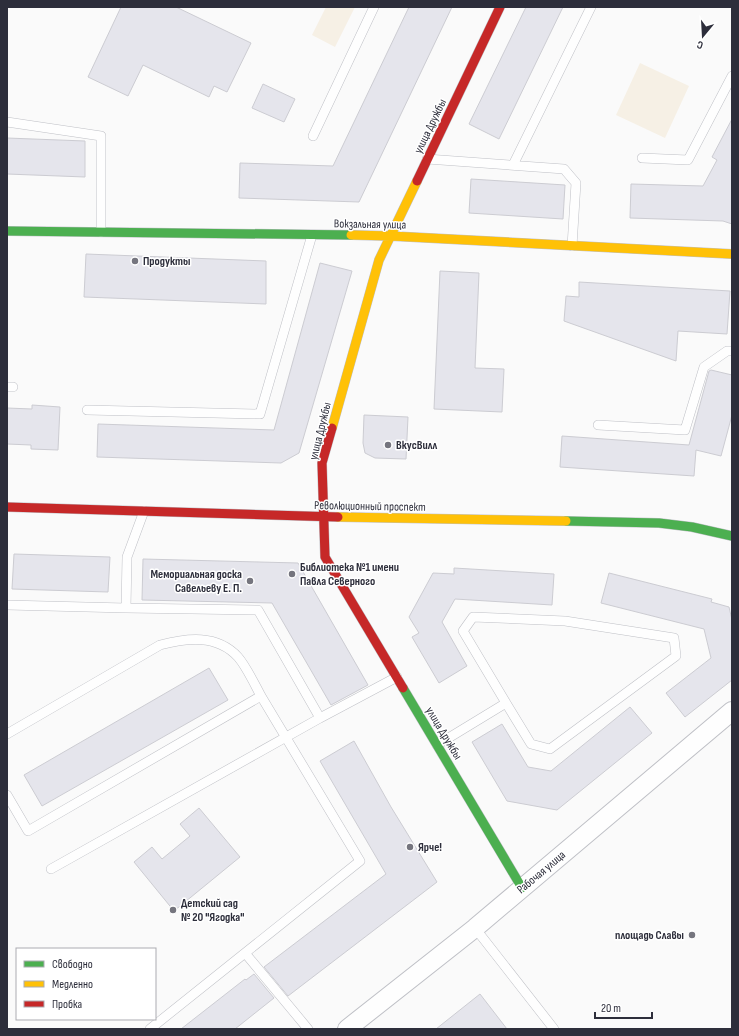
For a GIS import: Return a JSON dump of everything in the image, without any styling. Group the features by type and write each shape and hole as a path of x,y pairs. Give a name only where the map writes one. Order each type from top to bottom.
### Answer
{"street":[{"name":"улица Дружбы","path":"500,7 379,260 322,463 325,557 522,888"},
{"name":"Вокзальная улица","path":"7,231 391,236 732,254"},
{"name":"Революционный проспект","path":"7,507 324,517 659,523 692,527 732,536"},
{"name":"Рабочая улица","path":"347,1029 475,928 732,711"}],"lane":[{"path":"313,136 374,7"},
{"path":"513,165 591,7"},
{"path":"642,158 688,160 732,76"},
{"path":"7,122 101,136 101,232"},
{"path":"427,159 564,169 576,183 572,246"},
{"path":"87,410 260,414 312,235"},
{"path":"598,425 685,430 704,367 727,351 732,351"},
{"path":"126,608 127,557 144,511"},
{"path":"7,605 258,610 320,718"},
{"path":"473,617 565,621 674,638 676,656 550,748 531,744 506,703 463,631 473,617"},
{"path":"7,734 160,645 183,640 197,639 220,644 231,650 239,658 360,861 150,1029"},
{"path":"51,869 320,718 397,677"},
{"path":"7,795 28,831 262,696"},
{"path":"437,745 506,703"},
{"path":"475,928 554,1029"},
{"path":"245,953 308,1029"}],"shaded area":[{"path":"326,7 355,7 335,47 312,35"},
{"path":"640,63 689,86 665,138 616,115"}],"building":[{"path":"121,7 176,7 251,43 227,92 214,86 209,97 143,65 128,96 88,77"},
{"path":"409,7 452,7 359,202 239,198 240,163 333,166"},
{"path":"526,7 563,7 499,139 469,124"},
{"path":"263,84 295,99 284,122 252,108"},
{"path":"732,119 732,224 723,221 630,218 631,184 703,186 717,160 712,157"},
{"path":"7,138 85,141 85,177 7,174"},
{"path":"471,179 565,185 563,219 469,213"},
{"path":"86,254 266,261 266,304 84,297"},
{"path":"320,263 352,271 299,453 281,463 97,457 98,424 274,430"},
{"path":"440,271 479,273 475,368 504,369 502,412 434,409"},
{"path":"579,282 730,291 727,334 678,331 676,361 564,321 566,296 579,297"},
{"path":"711,370 732,375 732,415 721,456 696,450 694,476 560,467 562,436 689,445 709,371"},
{"path":"32,405 60,407 58,450 31,449 31,445 7,444 7,408 32,409"},
{"path":"364,415 408,417 406,459 375,458 365,453 363,443"},
{"path":"14,554 110,557 108,592 12,589"},
{"path":"143,559 298,563 368,685 331,705 272,603 142,600"},
{"path":"454,568 554,574 552,605 455,599 442,622 467,666 439,683 412,637 419,633 409,617 433,573 454,574"},
{"path":"609,573 712,599 711,602 729,607 732,620 732,680 685,717 666,693 711,658 704,629 601,603"},
{"path":"209,668 228,700 42,806 24,775"},
{"path":"630,707 652,733 557,810 507,801 472,742 502,724 528,767 551,771"},
{"path":"354,741 391,807 437,882 288,996 264,967 386,874 320,761"},
{"path":"199,808 240,857 174,911 134,862 152,847 162,859 190,836 180,824"},
{"path":"254,974 274,998 235,1029 181,1029 245,979 246,980"},
{"path":"480,994 507,1029 436,1029"}],"traffic: fast":[{"path":"7,231 351,235"},
{"path":"566,521 659,523 692,527 732,536"},
{"path":"403,688 522,888"}],"traffic: slow":[{"path":"332,428 379,260 417,181"},
{"path":"351,235 732,254"},
{"path":"338,517 566,521"}],"traffic: jam":[{"path":"417,181 500,7"},
{"path":"332,428 322,463 325,557 403,688"},
{"path":"7,507 338,517"}],"place":[{"name":"Продукты","path":"135,261"},
{"name":"ВкусВилл","path":"388,445"},
{"name":"Библиотека №1 имени Павла Северного","path":"292,574"},
{"name":"Мемориальная доска Савельеву Е. П.","path":"250,581"},
{"name":"Ярче!","path":"410,847"},
{"name":"Детский сад № 20 \"Ягодка\"","path":"173,910"},
{"name":"площадь Славы","path":"692,935"}]}
